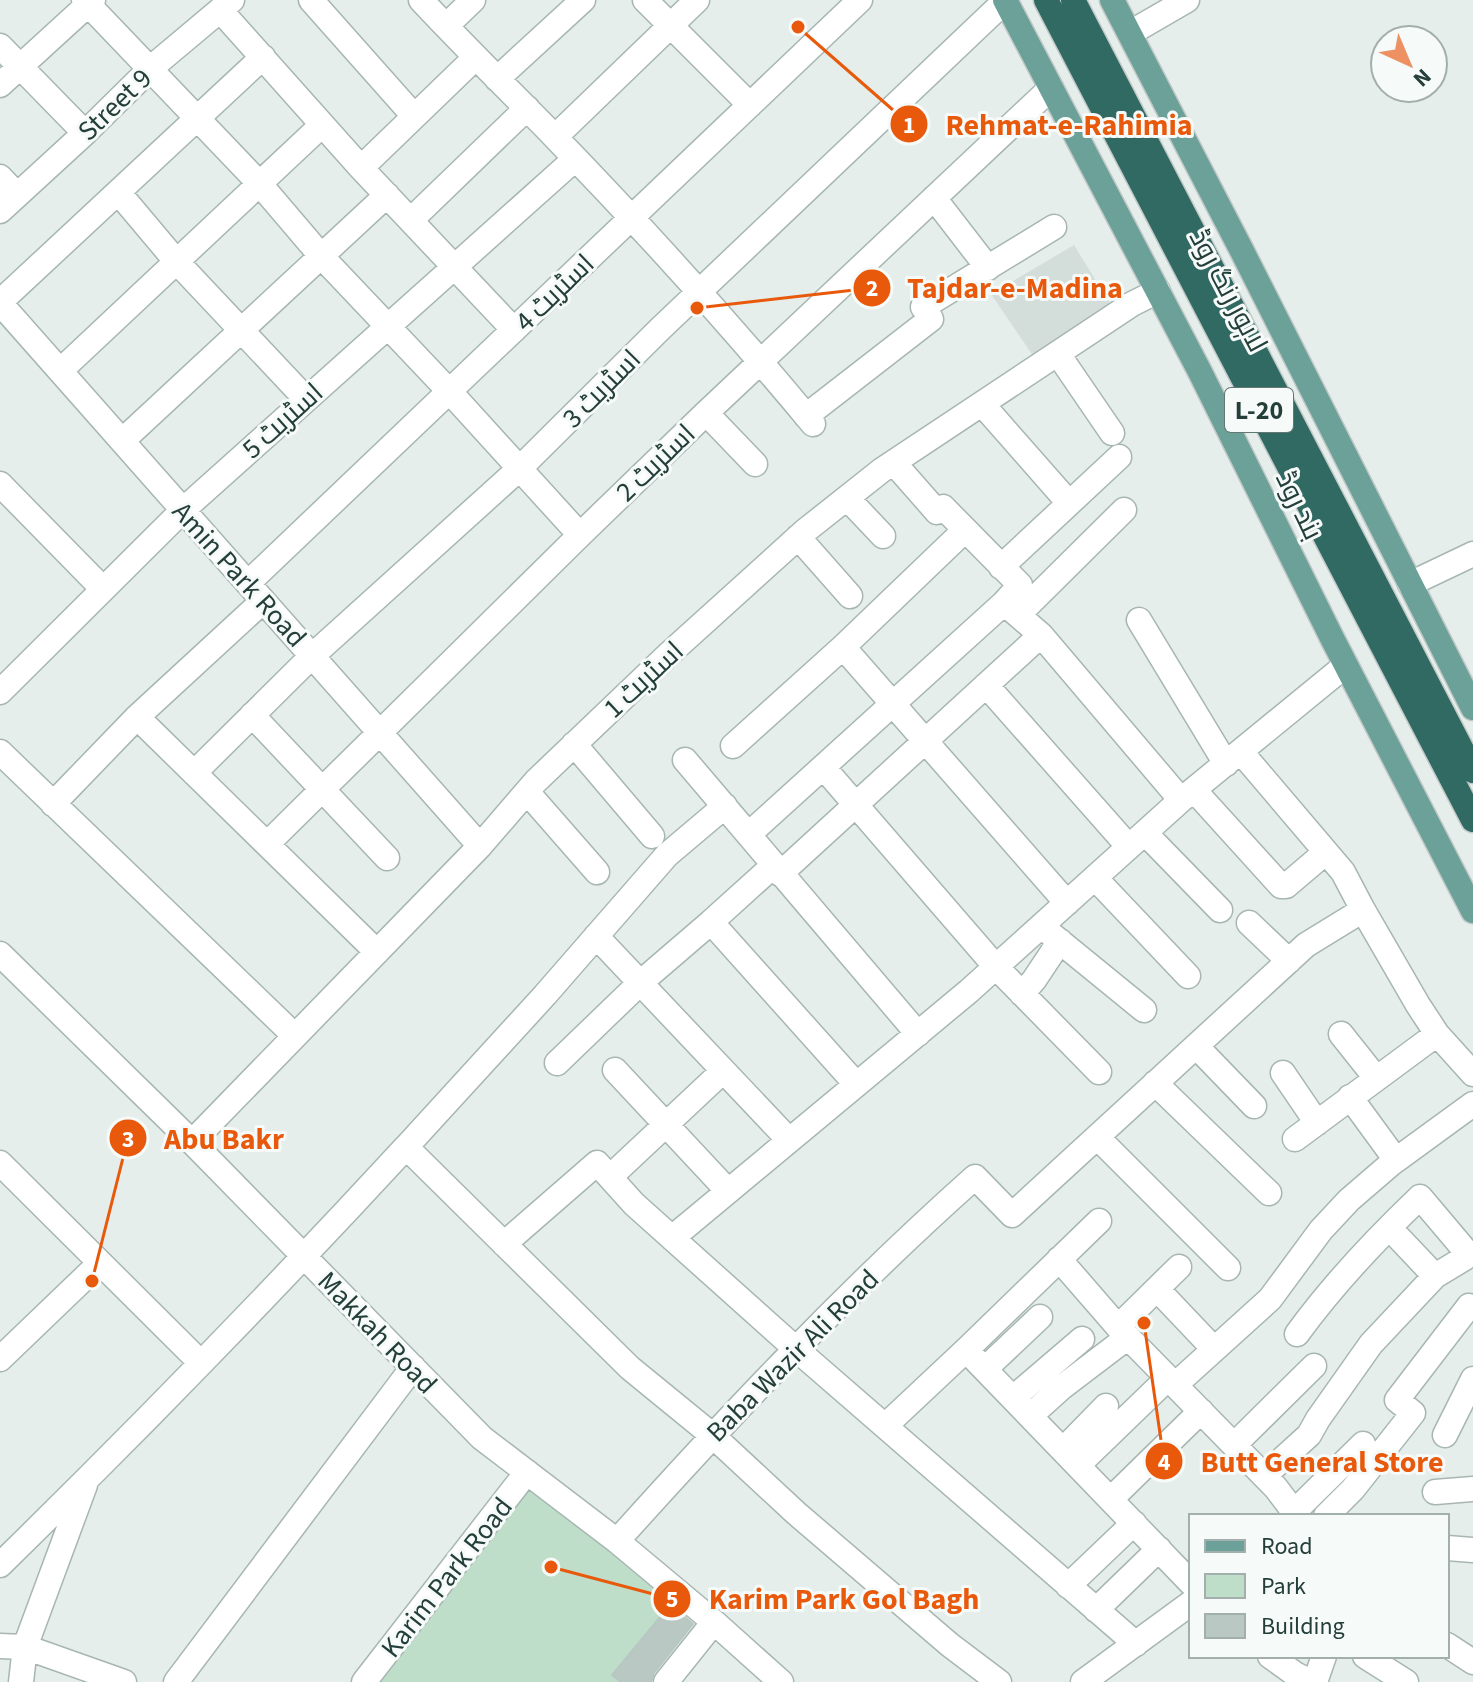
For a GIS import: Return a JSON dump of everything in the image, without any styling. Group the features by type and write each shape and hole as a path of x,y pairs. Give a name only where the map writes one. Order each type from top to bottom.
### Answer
{"highway":[{"name":"لاہور رنگ روڈ","path":"1046,0 1473,820"},
{"name":"لاہور رنگ روڈ","path":"1073,0 1473,771"}],"main road":[{"name":"بند روڈ","path":"1005,0 1199,370 1473,911"},
{"path":"1112,0 1473,708"}],"street":[{"path":"311,0 414,116"},
{"path":"421,0 699,291 809,420 931,319 923,307 1054,227"},
{"path":"446,26 473,0"},
{"path":"497,79 583,0"},
{"path":"645,0 750,105"},
{"path":"555,137 697,0"},
{"name":"اسٹریٹ 3","path":"194,773 312,656 519,469 699,291 1005,0"},
{"path":"1130,33 1187,0"},
{"path":"0,85 88,1 259,183 322,257 580,535"},
{"name":"اسٹریٹ 4","path":"53,804 450,392 858,1"},
{"path":"226,5 263,57 322,125 514,330"},
{"name":"Street 9","path":"9,203 151,68 226,5"},
{"path":"0,46 85,133"},
{"path":"0,302 263,57"},
{"path":"361,168 476,57"},
{"name":"اسٹریٹ 2","path":"267,844 706,413 1051,88"},
{"path":"411,220 527,108"},
{"path":"60,371 322,125"},
{"name":"اسٹریٹ 5","path":"0,692 183,510 575,159"},
{"path":"0,177 9,203"},
{"path":"118,192 176,261 306,399"},
{"path":"122,441 387,195"},
{"path":"934,198 988,268"},
{"name":"اسٹریٹ 1","path":"192,1142 480,846 574,744 798,537 894,463 1132,304 1158,291"},
{"name":"Amin Park Road","path":"0,302 480,846"},
{"path":"1058,354 1112,433"},
{"path":"983,405 1069,503"},
{"path":"706,413 755,464"},
{"path":"1001,567 1119,457"},
{"path":"894,463 937,512 943,507 1020,585 1011,609"},
{"path":"847,498 883,536"},
{"path":"6,500 103,589"},
{"path":"749,834 893,704 1011,609 1124,510"},
{"path":"733,746 843,647 965,530"},
{"path":"798,537 850,596"},
{"path":"1410,584 1473,554"},
{"path":"1011,609 1041,635 1188,795 1281,886 1286,886 1326,852"},
{"path":"1139,620 1233,758 1343,872 1418,1005 1437,1034 1473,1074"},
{"path":"557,1063 640,983 856,805 1041,635"},
{"path":"843,647 1067,903"},
{"path":"1022,994 1034,980 1050,934 1067,903 1188,795 1346,665"},
{"path":"986,685 1137,840 1220,910"},
{"path":"252,715 387,858"},
{"path":"137,717 377,952"},
{"path":"574,744 652,836"},
{"path":"0,752 295,1036"},
{"path":"685,760 918,1034"},
{"path":"823,767 996,967 1099,1072"},
{"path":"527,792 597,872"},
{"path":"0,1565 305,1256 667,855 725,806"},
{"path":"1095,878 1188,976"},
{"path":"1228,1268 1097,1137 1306,945 1363,910"},
{"path":"711,922 856,1084"},
{"path":"1249,923 1289,961"},
{"path":"672,1238 996,967 1050,934"},
{"path":"1050,934 1144,1010"},
{"path":"596,936 789,1140"},
{"name":"Makkah Road","path":"0,955 192,1142 482,1438 617,1541 781,1682"},
{"path":"1341,1034 1376,1078"},
{"path":"1295,1139 1437,1034"},
{"path":"1196,1046 1254,1106"},
{"path":"615,1070 728,1191"},
{"path":"610,1177 723,1071"},
{"path":"1283,1073 1317,1123"},
{"path":"1155,1083 1269,1193"},
{"path":"1350,1097 1396,1160"},
{"path":"1071,1458 1214,1349 1270,1299 1321,1230 1349,1200 1396,1160 1473,1104"},
{"name":"Baba Wazir Ali Road","path":"617,1541 712,1435 796,1349 975,1177 1012,1215 1097,1137"},
{"path":"406,1147 630,1368 712,1435 796,1513 950,1645 999,1682"},
{"path":"0,1163 200,1362"},
{"path":"504,1244 597,1163 634,1204 796,1349 1136,1644"},
{"path":"1264,1476 1309,1435 1371,1344 1435,1276 1471,1254 1420,1197 1349,1267 1297,1334"},
{"path":"885,1426 1099,1221"},
{"path":"1399,1238 1435,1276"},
{"path":"1059,1259 1123,1332 1264,1476 1296,1514 1363,1444"},
{"path":"1,1355 100,1263"},
{"path":"1022,1407 1061,1388 1123,1332 1179,1267"},
{"path":"1157,1289 1214,1349"},
{"path":"1328,1514 1353,1489 1413,1413 1397,1400 1469,1306"},
{"path":"985,1369 1040,1317"},
{"path":"1022,1407 1082,1339"},
{"path":"966,1350 1189,1581"},
{"path":"1234,1445 1314,1366"},
{"path":"176,1682 413,1367"},
{"path":"1445,1435 1465,1413 1473,1379"},
{"path":"1071,1458 1106,1406"},
{"path":"1111,1499 1201,1411"},
{"name":"Karim Park Road","path":"364,1682 527,1472"},
{"path":"21,1682 25,1647 88,1479"},
{"path":"1435,1492 1473,1489"},
{"path":"1068,1586 1134,1523"},
{"path":"1449,1548 1473,1550"},
{"path":"1096,1610 1159,1549"},
{"path":"1083,1682 1189,1604"},
{"path":"666,1682 714,1622"},
{"path":"0,1646 25,1647 124,1682"},
{"path":"1449,1646 1473,1662"},
{"path":"1273,1658 1313,1682 1323,1658"},
{"path":"1368,1658 1406,1682"}],"shaded area":[{"path":"1074,245 1117,315 1040,366 991,294"}],"green space":[{"path":"527,1472 680,1593 613,1674 621,1682 364,1682"}],"building":[{"path":"670,1605 693,1624 654,1673 651,1682 621,1682 612,1675"}],"place":[{"name":"Rehmat-e-Rahimia","path":"798,27"},
{"name":"Tajdar-e-Madina","path":"697,308"},
{"name":"Abu Bakr","path":"92,1281"},
{"name":"Butt General Store","path":"1144,1323"},
{"name":"Karim Park Gol Bagh","path":"551,1567"}]}
